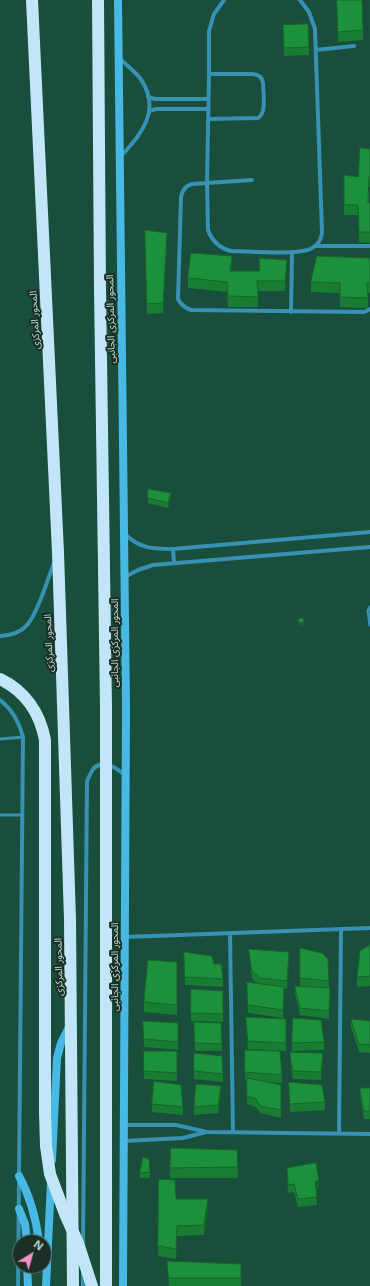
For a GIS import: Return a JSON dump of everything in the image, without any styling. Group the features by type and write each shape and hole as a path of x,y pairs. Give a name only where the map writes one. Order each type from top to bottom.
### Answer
{"highway":[{"name":"المحور المركزى","path":"32,0 58,552 70,919 73,1286"},
{"path":"98,0 106,707 106,1286"},
{"path":"0,679 14,687 29,702 40,720 45,740 46,1146 50,1174 78,1243 92,1286"}],"main road":[{"name":"المحور المركزى الجانبى","path":"118,0 126,775 123,1286"},
{"path":"47,1234 57,1058 60,1043 72,1022"},
{"path":"19,1176 33,1208 38,1234"},
{"path":"19,1209 25,1224 26,1234"},
{"path":"28,1274 28,1286"},
{"path":"45,1274 46,1286"}],"street":[{"path":"224,0 214,14 209,31 207,183 208,230 212,240 220,247 230,251 292,252 308,250 316,246 370,246"},
{"path":"300,0 309,12 315,29 322,229 321,238 316,246"},
{"path":"316,50 354,46"},
{"path":"118,58 140,78 144,84 148,97 149,111 148,118 142,131 119,158"},
{"path":"208,119 258,118 262,115 263,110 263,83 258,76 252,74 209,74"},
{"path":"148,97 155,99 208,98"},
{"path":"149,111 156,109 208,109"},
{"path":"252,180 189,185 184,188 181,194 178,299 183,307 191,310 292,312 364,312 370,309"},
{"path":"292,252 292,312"},
{"path":"123,532 133,541 152,549 173,549 370,532"},
{"path":"125,577 145,567 174,562 370,547"},
{"path":"173,549 174,562"},
{"path":"0,636 13,634 29,624 35,613 58,552"},
{"path":"0,700 14,715 23,737 18,1286"},
{"path":"83,1286 87,781 93,769 102,764 113,765 126,775"},
{"path":"125,937 370,928"},
{"path":"339,1134 341,929"},
{"path":"230,933 233,1132"},
{"path":"123,1125 176,1125 206,1132 370,1134"},
{"path":"123,1141 183,1138 206,1132"}],"lane":[{"path":"370,606 368,611 370,625"},
{"path":"0,739 23,737"},
{"path":"0,815 22,815"}],"building":[{"path":"337,0 362,0 363,30 338,32"},
{"path":"308,24 309,47 284,48 283,25"},
{"path":"360,148 370,149 368,203 370,203 370,232 359,232 358,205 344,205 344,175 358,177"},
{"path":"145,230 167,233 163,303 147,304"},
{"path":"191,253 232,256 230,271 260,271 259,258 287,260 285,281 257,281 258,297 228,296 227,282 188,278"},
{"path":"317,256 370,258 370,283 367,283 368,298 340,297 340,283 311,282"},
{"path":"148,489 171,493 168,503 148,498"},
{"path":"303,618 304,622 299,623 298,619"},
{"path":"370,945 370,976 357,977 360,951"},
{"path":"300,948 322,953 328,959 329,981 300,978"},
{"path":"249,949 289,952 287,981 260,978 252,971"},
{"path":"184,952 212,956 214,964 221,964 223,979 185,977"},
{"path":"148,960 177,962 177,1005 144,1002"},
{"path":"247,982 284,987 283,1010 248,1005"},
{"path":"295,986 330,988 329,1011 300,1008"},
{"path":"191,989 223,991 223,1014 191,1013"},
{"path":"246,1017 286,1019 286,1043 248,1041"},
{"path":"293,1018 321,1020 324,1042 292,1043"},
{"path":"351,1019 370,1021 370,1045 359,1044"},
{"path":"143,1021 178,1023 178,1042 144,1039"},
{"path":"194,1022 221,1023 222,1044 195,1043"},
{"path":"245,1050 280,1051 282,1075 245,1072"},
{"path":"144,1051 177,1051 177,1073 144,1071"},
{"path":"290,1052 323,1053 321,1072 293,1071"},
{"path":"194,1053 222,1056 223,1074 194,1071"},
{"path":"247,1078 281,1085 281,1110 260,1106 256,1099 247,1096"},
{"path":"154,1081 181,1085 183,1107 152,1104"},
{"path":"289,1082 322,1085 325,1102 290,1104"},
{"path":"196,1084 221,1086 218,1105 194,1107"},
{"path":"360,1088 370,1088 370,1111 364,1111"},
{"path":"171,1148 237,1150 238,1167 170,1168"},
{"path":"143,1157 149,1159 150,1172 140,1173"},
{"path":"316,1163 319,1180 315,1182 317,1197 298,1199 294,1184 288,1185 287,1168"},
{"path":"159,1179 175,1180 176,1199 208,1199 204,1225 177,1226 176,1249 158,1246"},
{"path":"167,1261 241,1264 241,1278 169,1278"}]}
